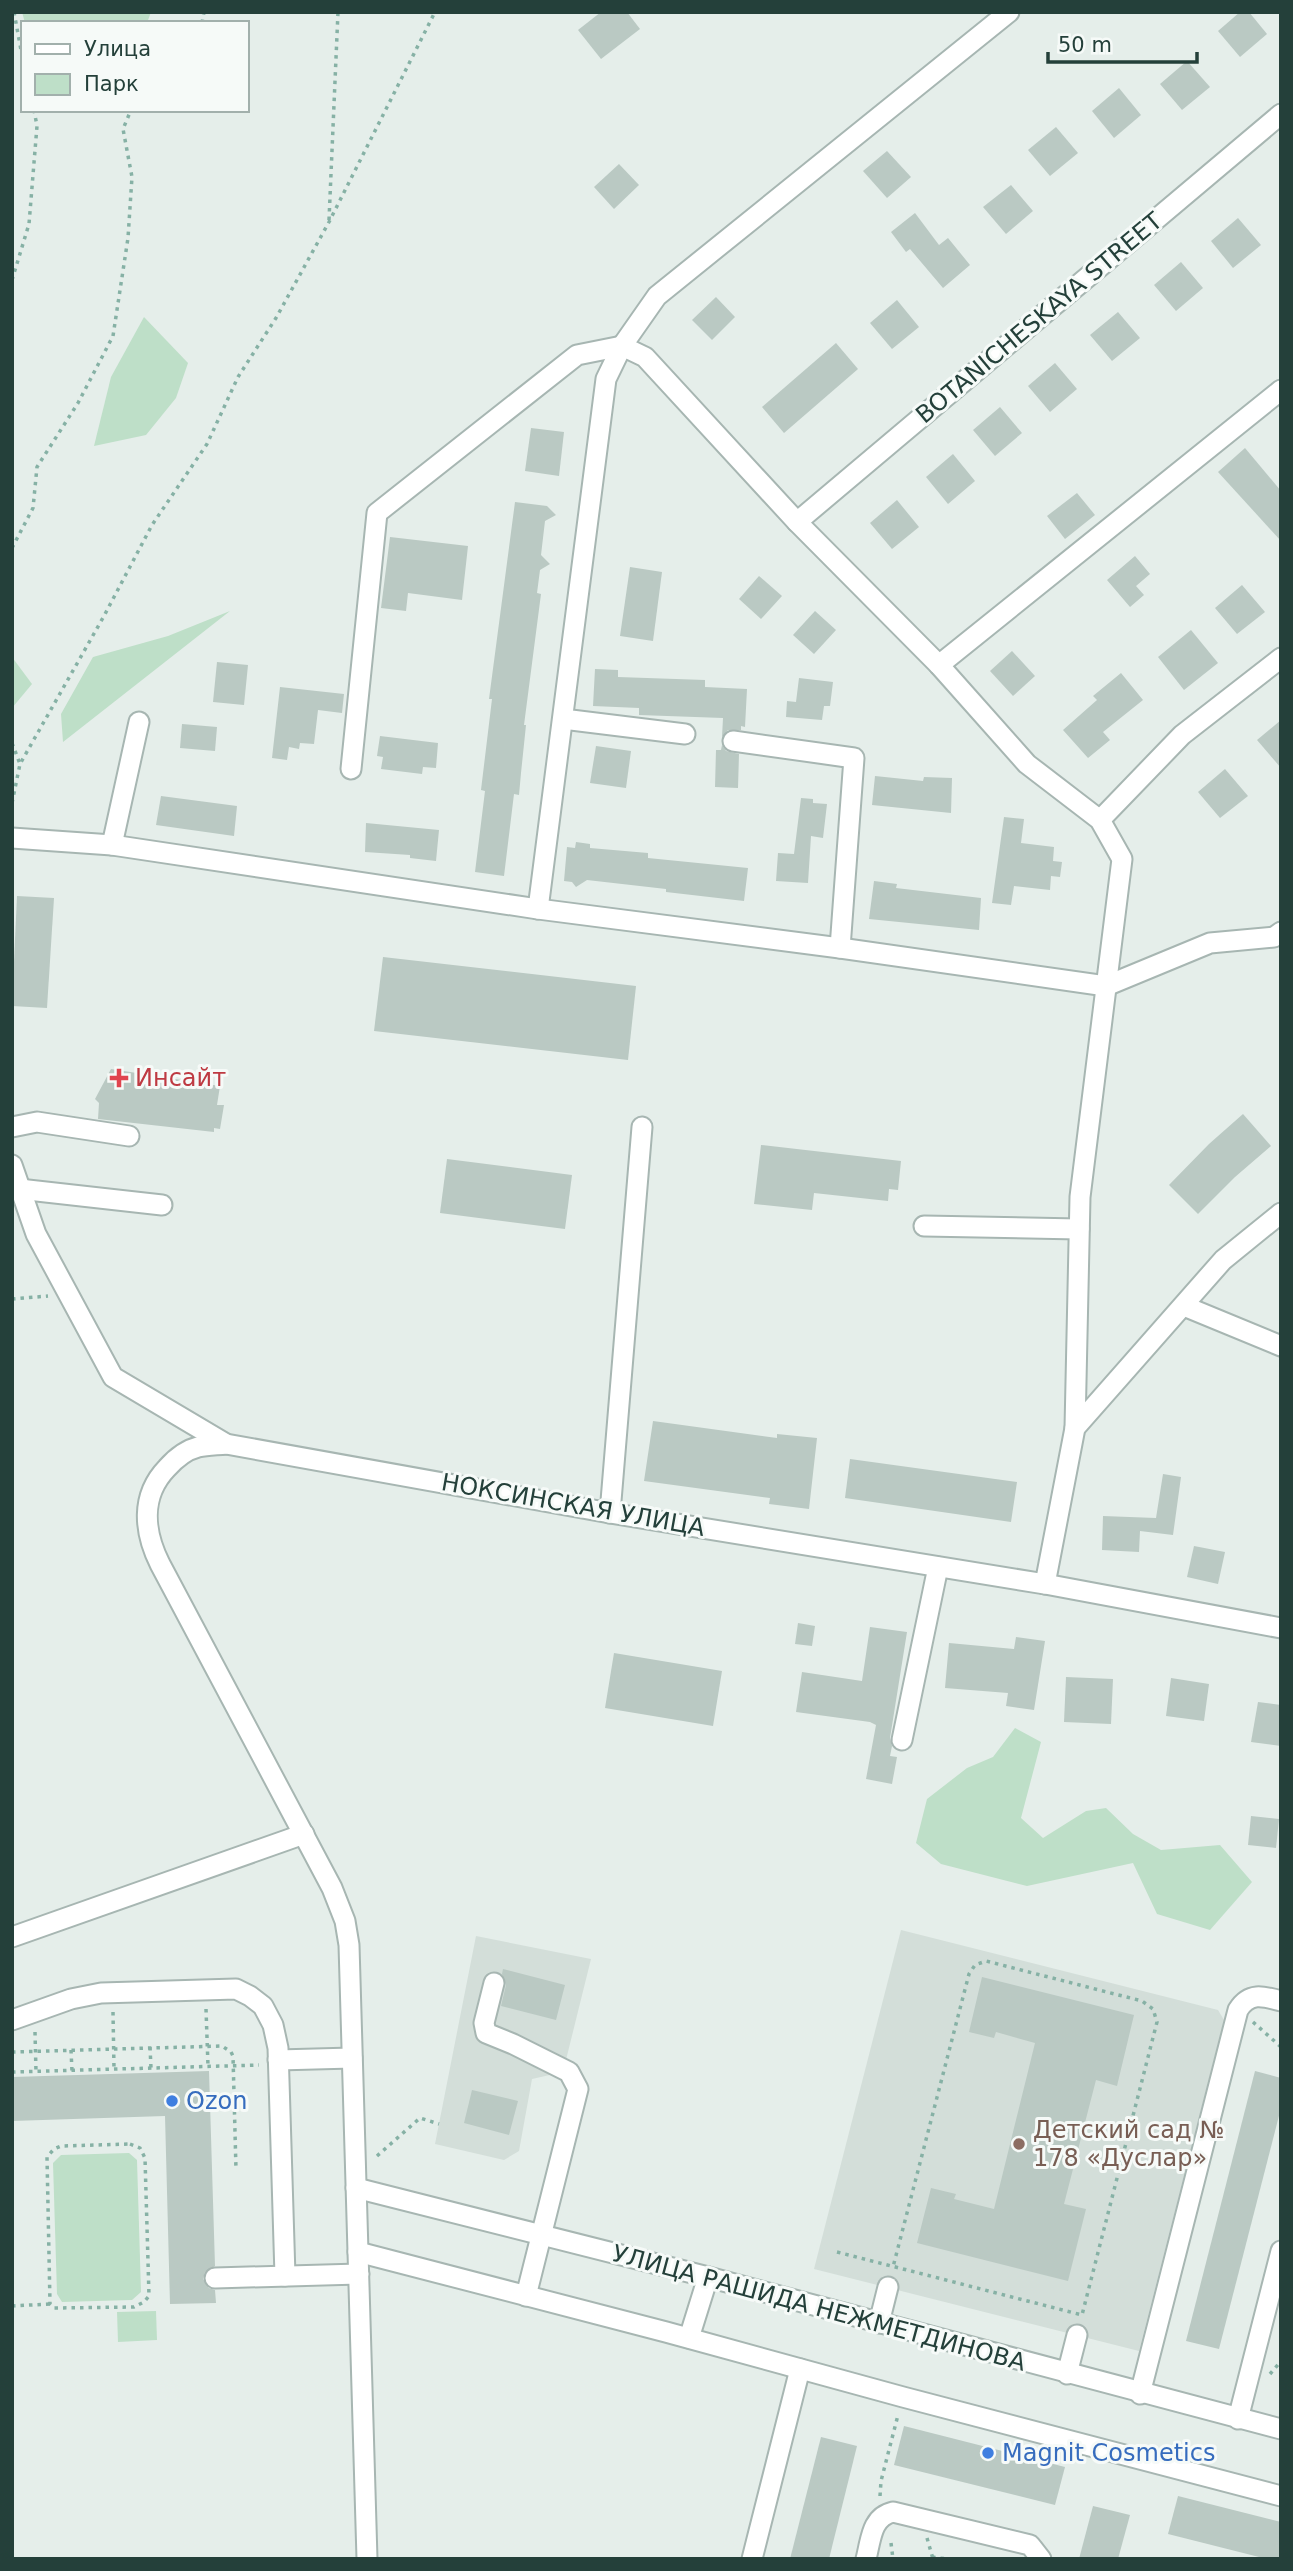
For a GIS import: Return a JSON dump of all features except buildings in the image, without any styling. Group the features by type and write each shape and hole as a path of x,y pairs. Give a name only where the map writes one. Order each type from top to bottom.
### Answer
{"street":[{"path":"538,909 606,379 621,346 657,296 1009,12"},
{"name":"BOTANICHESKAYA STREET","path":"797,522 1281,114"},
{"path":"352,769 377,513 577,355 621,346 645,357 668,379 797,522 939,665 1027,764 1100,820 1122,859 1080,1197 1076,1428 1045,1584"},
{"path":"939,665 1281,390"},
{"path":"1100,820 1182,735 1281,658"},
{"path":"563,719 685,734"},
{"path":"112,845 139,722"},
{"path":"733,741 854,758 840,948"},
{"path":"12,838 112,845 538,909 1106,986 1210,943 1274,937 1281,932"},
{"path":"12,1127 37,1122 129,1136"},
{"path":"610,1513 642,1127"},
{"name":"НОКСИНСКАЯ УЛИЦА","path":"12,1165 36,1234 113,1377 226,1444 610,1513 1045,1584 1281,1628"},
{"path":"19,1189 162,1205"},
{"path":"1076,1428 1223,1260 1281,1213"},
{"path":"924,1226 1079,1229"},
{"path":"1184,1306 1281,1346"},
{"path":"226,1444 197,1447 175,1459 158,1477 150,1494 146,1513 148,1533 160,1564 332,1888 345,1921 349,1945 367,2559"},
{"path":"902,1740 938,1567"},
{"path":"12,1937 304,1834"},
{"path":"494,1983 484,2022 486,2033 569,2073 578,2092 526,2296"},
{"path":"12,2020 78,1997 112,1993 236,1989 263,2006 273,2025 279,2062 285,2276"},
{"path":"1140,2394 1238,2010 1241,2004 1252,1996 1281,2001"},
{"path":"279,2062 352,2058"},
{"name":"УЛИЦА РАШИДА НЕЖМЕТДИНОВА","path":"356,2188 708,2277 1140,2394 1281,2429"},
{"path":"1238,2419 1276,2293 1281,2251"},
{"path":"358,2252 1281,2496"},
{"path":"215,2278 359,2274"},
{"path":"689,2339 708,2277"},
{"path":"879,2323 888,2287"},
{"path":"1067,2374 1077,2335"},
{"path":"752,2559 800,2369"},
{"path":"866,2559 875,2525 884,2515 899,2512 1030,2545 1041,2559"}],"path":[{"path":"14,12 21,50"},
{"path":"329,222 338,12"},
{"path":"12,803 20,764 104,617 152,525 207,444 238,377 276,318 329,222 435,12"},
{"path":"12,280 29,224 37,125 34,112"},
{"path":"12,548 33,508 37,467 78,403 113,336 128,239 132,177 123,128 130,112"},
{"path":"12,743 20,764"},
{"path":"12,1299 68,1294"},
{"path":"837,2252 894,2267 1082,2315 1157,2022 1153,2008 1142,2001 986,1961 975,1965 969,1974 894,2267"},
{"path":"206,1990 208,2066"},
{"path":"112,1993 114,2069"},
{"path":"1238,2010 1281,2046"},
{"path":"34,2012 36,2072"},
{"path":"12,2052 221,2045 231,2052 233,2066 236,2170"},
{"path":"150,2047 151,2068"},
{"path":"71,2050 72,2071"},
{"path":"12,2073 233,2066 279,2062"},
{"path":"377,2156 421,2118 439,2123"},
{"path":"12,2305 50,2304 60,2309 135,2306 147,2299 150,2292 145,2158 143,2151 135,2145 61,2146 47,2157 50,2304"},
{"path":"884,2515 880,2495 881,2481 903,2397"},
{"path":"932,2557 947,2559"}],"shaded area":[{"name":"Детский сад № 178 «Дуслар»","path":"901,1930 1218,2010 1224,2020 1139,2351 814,2269"},
{"path":"476,1936 591,1959 563,2072 532,2079 519,2151 504,2160 435,2144"}],"green space":[{"path":"22,12 151,12 148,21 24,21"},
{"path":"144,317 188,363 176,398 146,435 94,446 111,377"},
{"path":"230,611 63,742 61,714 93,657 168,636"},
{"path":"12,657 32,684 12,708"},
{"path":"1015,1728 1041,1742 1021,1818 1043,1838 1086,1811 1106,1808 1133,1834 1161,1850 1220,1845 1252,1882 1210,1930 1157,1914 1133,1863 1027,1886 941,1864 916,1843 927,1799 967,1768 993,1757"},
{"path":"129,2153 137,2160 141,2292 132,2300 62,2302 57,2294 53,2163 61,2155"},
{"path":"156,2311 157,2340 118,2342 117,2312"}],"place":[{"name":"Инсайт","path":"119,1078"},
{"name":"Ozon","path":"172,2101"},
{"name":"Детский сад № 178 «Дуслар»","path":"1019,2144"},
{"name":"Magnit Cosmetics","path":"988,2453"}]}
